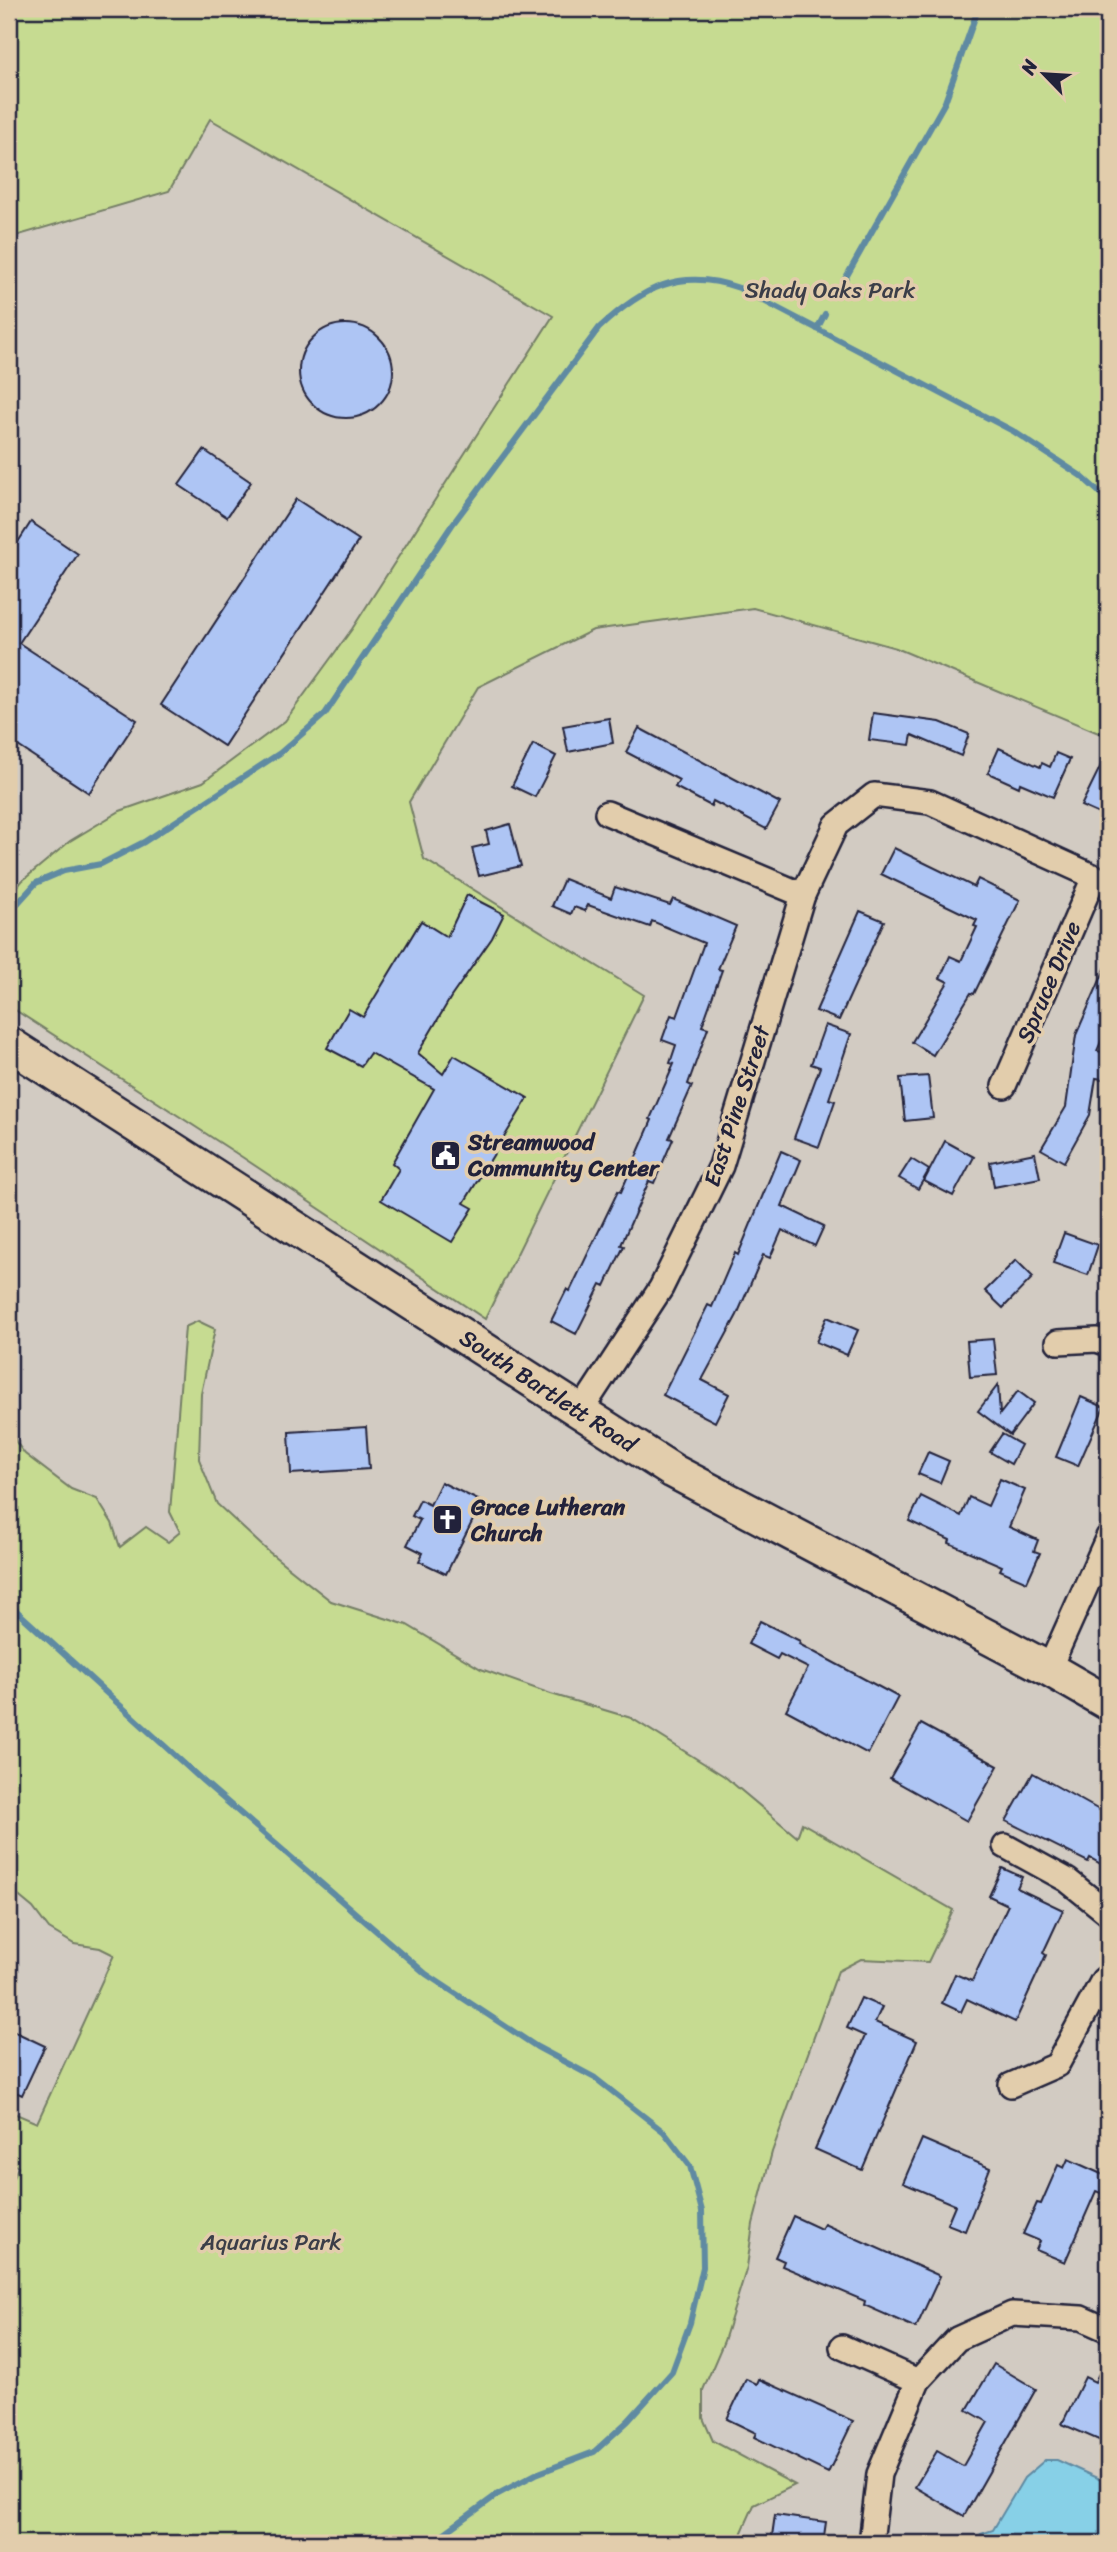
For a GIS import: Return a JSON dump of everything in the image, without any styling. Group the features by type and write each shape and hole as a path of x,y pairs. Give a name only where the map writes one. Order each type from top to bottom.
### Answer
{"main road":[{"name":"South Bartlett Road","path":"9,1044 673,1471 1049,1669 1108,1703"}],"street":[{"name":"East Pine Street","path":"580,1412 661,1288 722,1166 803,895 836,825 874,795 930,802 1101,880"},
{"path":"607,813 803,895"},
{"name":"Spruce Drive","path":"1004,1086 1101,880"},
{"path":"1058,1342 1097,1339 1108,1344"},
{"path":"1049,1669 1108,1537"},
{"path":"1005,1846 1067,1880 1108,1913"},
{"path":"1011,2085 1057,2065 1103,1980 1108,1976"},
{"path":"872,2543 879,2474 918,2381 957,2339 1012,2314 1081,2318 1108,2330"},
{"path":"842,2347 918,2381"}],"green space":[{"name":"Shady Oaks Park","path":"9,9 1108,9 1108,737 896,648 753,608 593,630 478,687 409,802 424,859 644,995 485,1319 9,1006 9,897 22,881 70,841 120,811 203,782 285,721 352,629 553,316 210,119 169,191 9,238"},
{"name":"Aquarius Park","path":"198,1321 215,1329 201,1394 199,1459 217,1504 269,1552 331,1601 407,1625 481,1669 631,1718 724,1776 797,1837 802,1823 953,1910 928,1962 861,1959 838,1971 772,2152 753,2224 747,2267 724,2341 703,2390 703,2418 713,2441 795,2485 754,2505 740,2543 9,2543 9,2186 18,2167 9,2161 9,2111 37,2123 114,1955 100,1948 74,1944 49,1929 33,1908 9,1888 9,1418 16,1442 25,1454 71,1489 97,1499 112,1523 120,1547 146,1527 168,1542 180,1532 170,1512 185,1327"}],"water":[{"path":"1045,2460 1057,2460 1108,2483 1108,2543 988,2543 981,2534 993,2530 1024,2478"}],"building":[{"path":"346,324 364,327 379,338 390,353 393,371 390,389 379,404 364,415 346,418 328,415 313,404 302,389 299,371 302,353 313,338 328,327"},
{"path":"204,450 251,482 227,517 179,485"},
{"path":"296,499 359,540 224,746 161,705"},
{"path":"31,522 78,554 19,643 137,720 89,793 9,740 9,556"},
{"path":"873,713 940,722 969,734 961,756 912,735 910,745 869,740"},
{"path":"609,718 613,743 568,752 563,726"},
{"path":"639,728 780,803 766,829 713,801 711,806 675,787 679,780 626,752"},
{"path":"533,744 556,756 535,797 512,786"},
{"path":"999,748 1040,767 1042,763 1050,767 1056,753 1070,759 1053,797 1020,783 1019,787 988,773"},
{"path":"1108,751 1108,818 1081,806"},
{"path":"510,824 521,866 479,876 472,848 489,844 486,831"},
{"path":"894,848 974,887 978,879 1020,900 974,994 971,993 933,1055 912,1042 948,982 940,978 950,956 961,961 977,927 974,926 977,920 881,874"},
{"path":"564,879 611,898 615,887 670,905 673,899 736,926 718,969 722,970 702,1026 708,1028 688,1084 692,1086 669,1138 673,1139 654,1183 649,1181 605,1286 601,1284 576,1334 551,1321 567,1289 570,1291 618,1191 621,1192 652,1120 650,1119 674,1064 670,1063 676,1045 662,1040 671,1015 677,1017 704,943 652,921 650,927 588,905 585,911 574,907 571,914 552,906"},
{"path":"467,895 504,914 492,938 451,997 418,1053 443,1074 454,1055 528,1098 464,1203 473,1208 452,1242 381,1200 399,1169 392,1163 434,1089 370,1053 361,1066 327,1048 349,1009 363,1017 421,921 447,937"},
{"path":"860,911 884,921 839,1020 816,1011"},
{"path":"1108,962 1108,1026 1097,1051 1108,1053 1108,1080 1096,1078 1090,1115 1064,1162 1041,1149 1066,1107 1076,1035"},
{"path":"825,1025 851,1034 829,1099 835,1101 819,1147 794,1138 820,1067 811,1064"},
{"path":"928,1076 933,1118 905,1121 900,1078"},
{"path":"945,1141 974,1157 953,1196 924,1181"},
{"path":"781,1151 801,1160 782,1206 824,1226 815,1246 782,1230 770,1258 763,1255 737,1315 702,1380 729,1394 715,1422 663,1395 708,1305 712,1307 735,1253 738,1255"},
{"path":"1035,1153 1040,1178 994,1187 990,1162"},
{"path":"911,1159 929,1170 918,1189 899,1178"},
{"path":"1064,1233 1098,1245 1088,1275 1053,1263"},
{"path":"1016,1260 1033,1277 1003,1308 985,1291"},
{"path":"827,1317 858,1330 847,1355 816,1342"},
{"path":"993,1339 997,1375 970,1377 967,1341"},
{"path":"998,1385 1000,1414 1018,1391 1034,1403 1010,1435 978,1411"},
{"path":"1081,1397 1104,1407 1078,1466 1056,1457"},
{"path":"366,1427 369,1469 291,1474 289,1432"},
{"path":"1002,1434 1021,1445 1011,1464 990,1452"},
{"path":"928,1452 949,1461 940,1483 918,1474"},
{"path":"1000,1479 1025,1490 1009,1527 1038,1540 1034,1551 1040,1553 1027,1582 1000,1570 1002,1566 949,1543 950,1540 909,1521 921,1496 961,1516 969,1497 988,1506"},
{"path":"441,1482 482,1502 446,1574 419,1561 423,1553 407,1545 420,1520 412,1516 420,1500 430,1505"},
{"path":"760,1621 898,1697 868,1754 786,1710 808,1668 780,1654 777,1659 748,1644"},
{"path":"921,1724 998,1766 967,1821 890,1778"},
{"path":"1033,1773 1108,1815 1108,1868 1090,1858 1088,1862 1006,1821"},
{"path":"1002,1868 1022,1877 1017,1888 1063,1910 1043,1953 1046,1955 1015,2022 967,1999 961,2012 942,2003 955,1974 972,1981 1008,1905 989,1896"},
{"path":"861,1998 882,2007 875,2022 917,2041 862,2170 815,2149 865,2036 847,2028"},
{"path":"9,2029 45,2046 22,2095 9,2089"},
{"path":"922,2139 990,2168 965,2231 947,2224 955,2205 903,2183"},
{"path":"1068,2159 1108,2177 1108,2196 1096,2191 1065,2262 1036,2250 1040,2241 1023,2234 1037,2203 1041,2204 1058,2165 1064,2168"},
{"path":"793,2216 821,2229 824,2224 940,2276 916,2328 864,2305 865,2301 782,2266 784,2261 775,2257"},
{"path":"1108,2354 1108,2444 1062,2424 1085,2377 1095,2382"},
{"path":"994,2364 1036,2389 964,2516 915,2487 937,2451 963,2466 988,2422 967,2410"},
{"path":"746,2379 757,2384 759,2379 853,2421 828,2473 754,2437 756,2433 727,2419"},
{"path":"775,2515 826,2522 823,2543 771,2543"}],"waterway":[{"path":"836,295 945,102 978,9"},
{"path":"9,913 36,883 64,871 101,864 144,842 280,753 325,714 452,525 599,328 631,302 663,285 698,280 739,288 1013,431 1081,476 1108,500"},
{"path":"817,329 825,314"},
{"path":"9,1604 203,1781 426,1974 537,2047 595,2078 664,2132 690,2166 702,2211 703,2267 690,2323 672,2372 628,2421 594,2452 536,2474 498,2494 431,2543"}],"place":[{"name":"Streamwood Community Center","path":"445,1155"},
{"name":"Grace Lutheran Church","path":"448,1520"}]}
